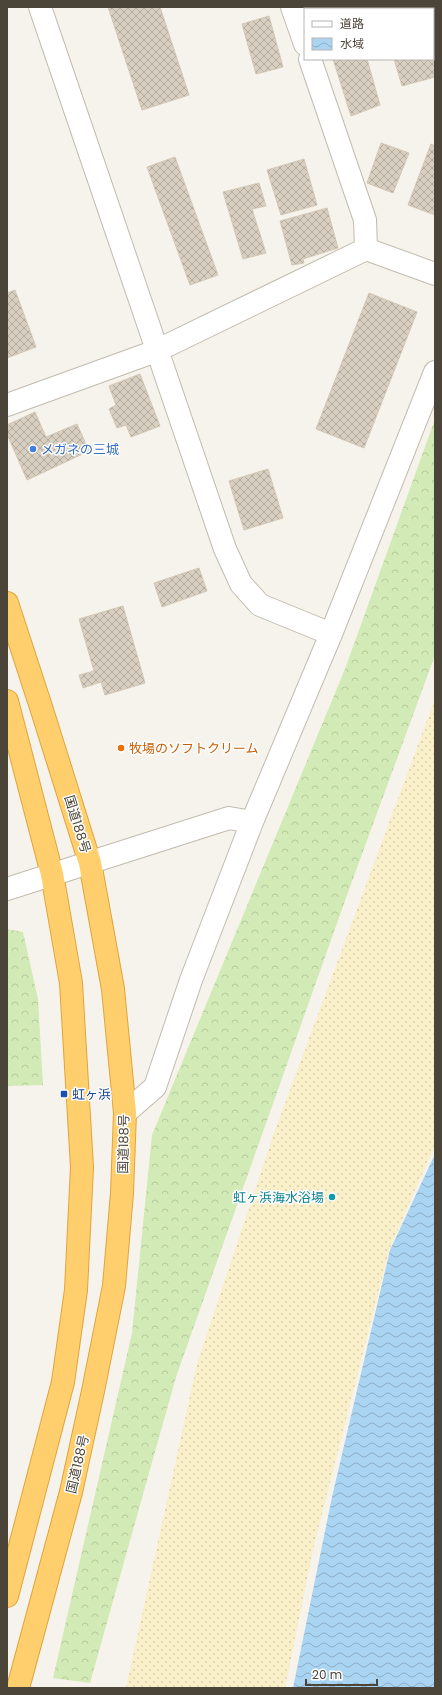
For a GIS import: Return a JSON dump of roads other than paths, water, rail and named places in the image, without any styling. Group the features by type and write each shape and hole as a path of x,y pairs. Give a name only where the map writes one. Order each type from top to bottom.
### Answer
{"highway":[{"name":"国道188号","path":"7,603 90,863 113,989 125,1113 122,1193 112,1293 71,1492 18,1688"},
{"path":"7,701 52,874 71,983 82,1167 76,1290 63,1382 7,1596"}],"street":[{"path":"40,7 156,351 225,549 241,584 260,605 331,634"},
{"path":"292,7 304,41"},
{"path":"310,60 365,220 366,249"},
{"path":"7,405 156,351 366,249 435,274"},
{"path":"125,1113 155,1087 191,980 252,822 331,634 435,372"},
{"path":"7,889 229,818 252,822"}],"water":[{"path":"435,1154 435,1688 293,1688 332,1497 390,1250"}],"place":[{"name":"メガネの三城","path":"33,449"},
{"name":"牧場のソフトクリーム","path":"121,748"},
{"name":"虹ヶ浜","path":"64,1094"},
{"name":"虹ヶ浜海水浴場","path":"332,1197"}]}
